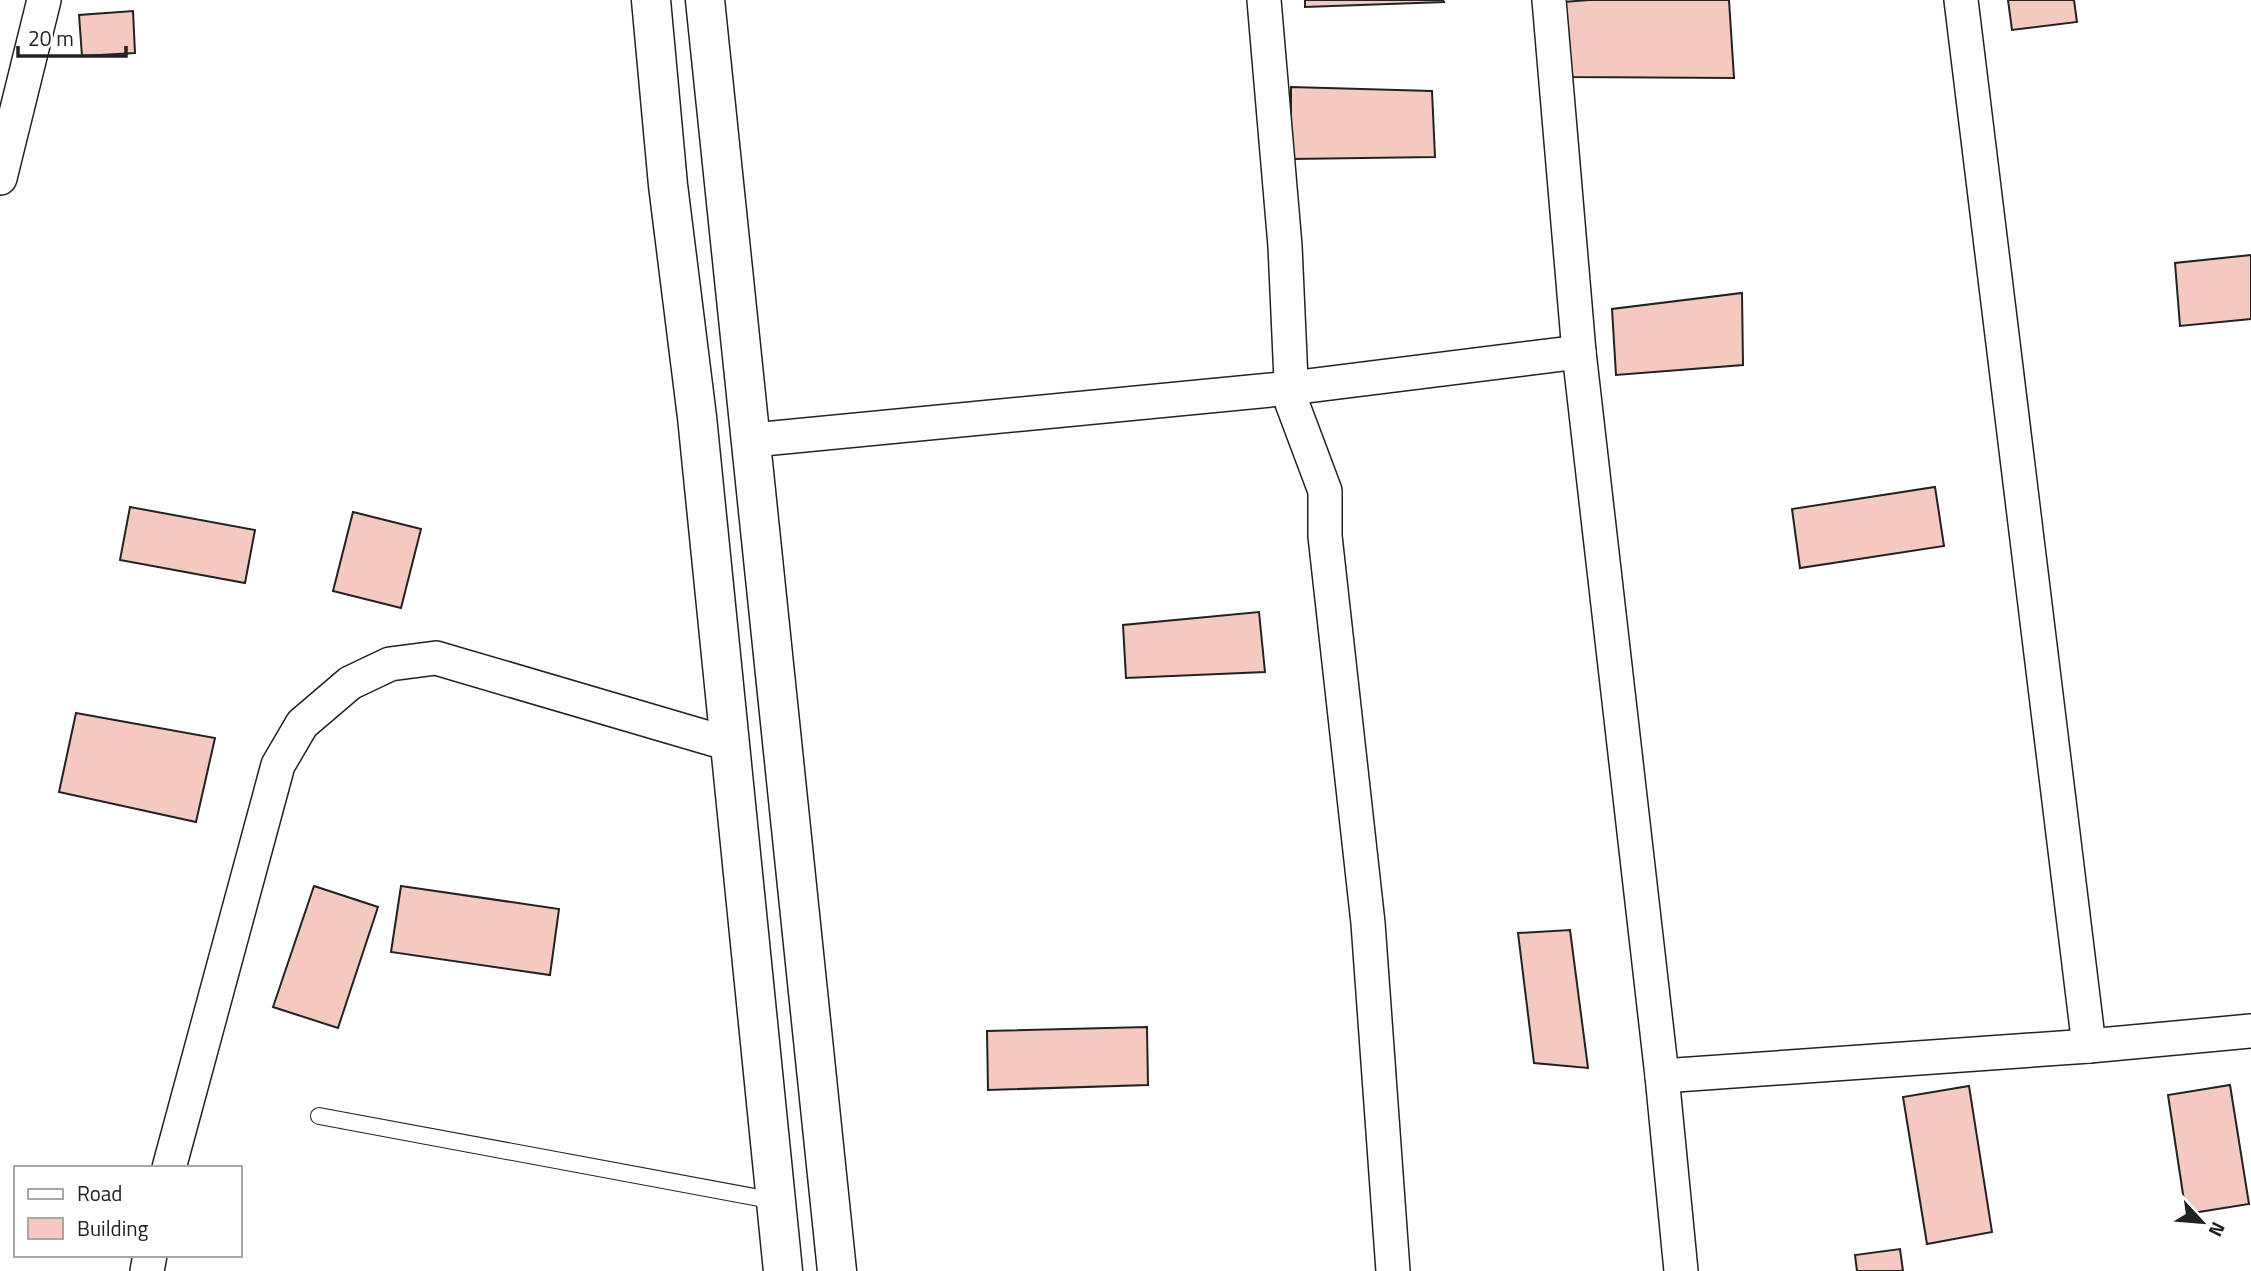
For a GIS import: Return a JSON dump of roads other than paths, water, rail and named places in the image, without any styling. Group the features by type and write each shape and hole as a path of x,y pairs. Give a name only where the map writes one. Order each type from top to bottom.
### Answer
{"highway":[{"path":"651,0 783,1271"},
{"path":"705,0 721,174 753,440 837,1271"}],"street":[{"path":"0,178 44,0"},
{"path":"1264,0 1285,246 1292,403 1325,491 1325,536 1368,923 1393,1271"},
{"path":"1549,0 1579,352 1662,1076 1681,1271"},
{"path":"1961,0 2089,1046"},
{"path":"753,440 1291,388 1579,352"},
{"path":"170,1166 278,765 302,724 350,683 390,664 436,658 729,744"},
{"path":"1662,1076 2089,1046 2251,1031"}],"lane":[{"path":"319,1116 776,1201"}]}
